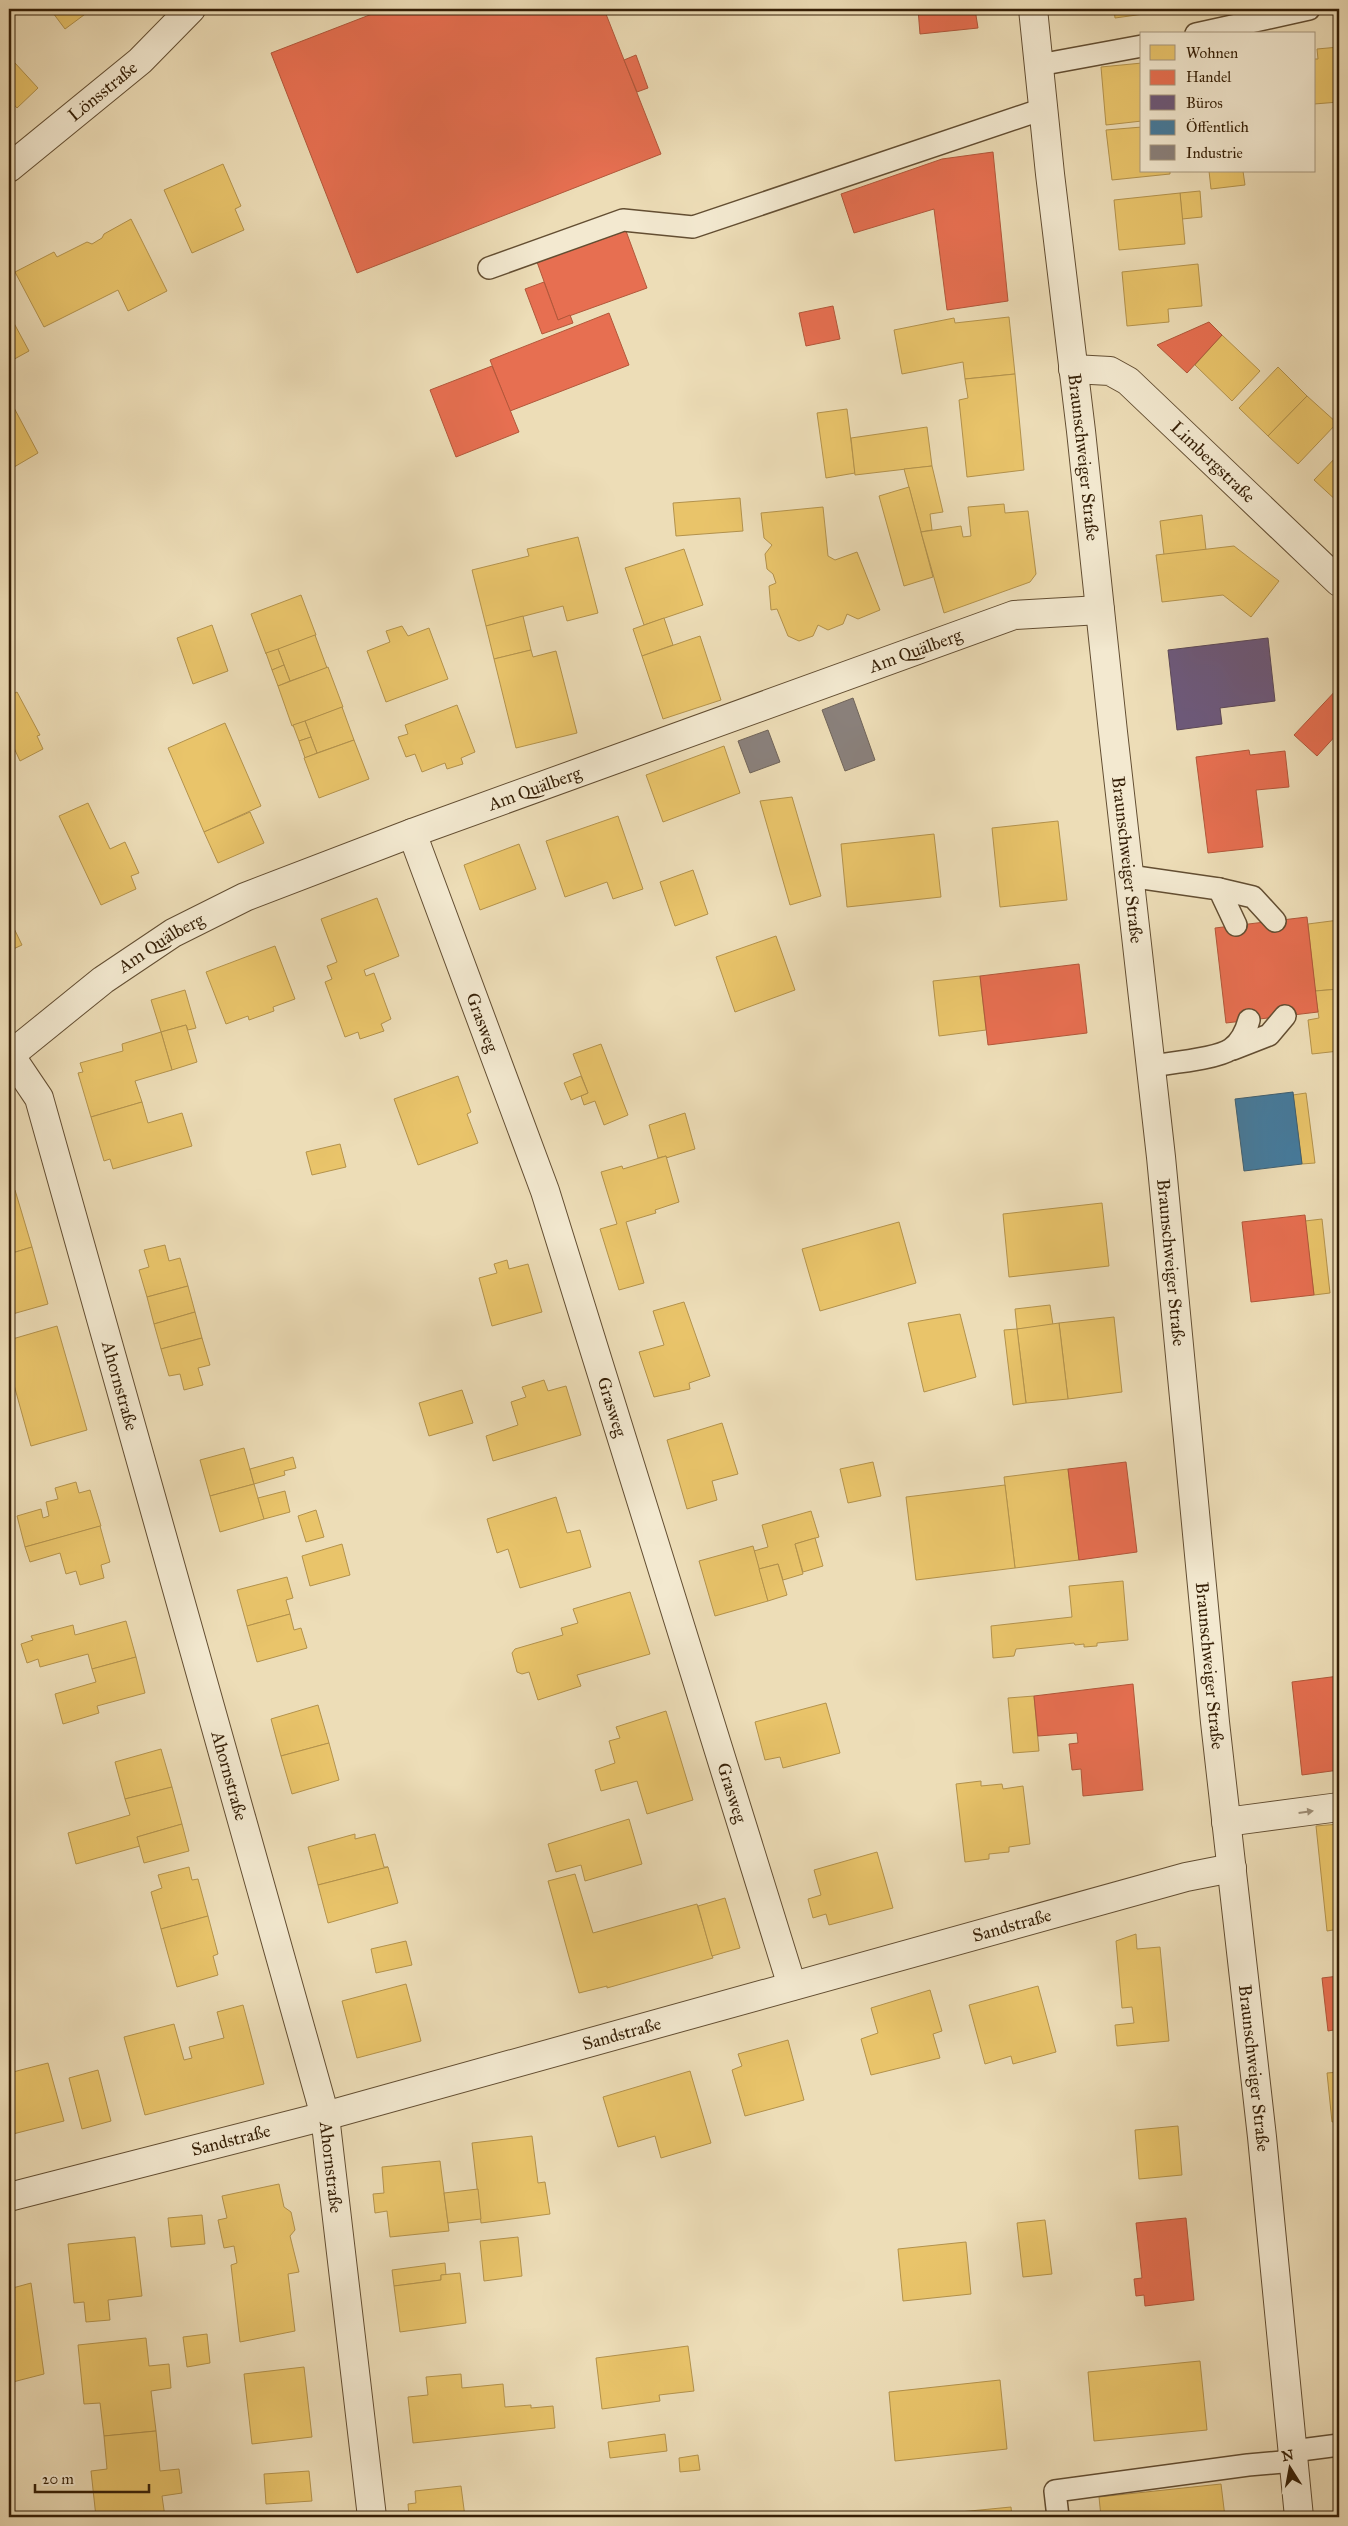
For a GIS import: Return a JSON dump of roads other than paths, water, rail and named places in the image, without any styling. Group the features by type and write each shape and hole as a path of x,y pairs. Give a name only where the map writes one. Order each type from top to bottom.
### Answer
{"street":[{"name":"Lönsstraße","path":"9,168 140,61 191,9"},
{"name":"Braunschweiger Straße","path":"1033,9 1150,1066 1226,1822 1262,2137 1299,2517"},
{"name":"Limbergstraße","path":"1073,369 1110,371 1128,381 1339,582"},
{"name":"Am Quälberg","path":"10,1055 102,980 173,933 245,897 412,833 1014,615 1100,610"},
{"name":"Grasweg","path":"412,833 545,1191 792,1986"},
{"name":"Ahornstraße","path":"10,1055 39,1098 325,2116 372,2517"},
{"path":"1226,1822 1339,1807"},
{"name":"Sandstraße","path":"9,2197 325,2116 1177,1880 1232,1868"}],"lane":[{"path":"1205,32 1309,9"},
{"path":"1039,65 1140,46"},
{"path":"490,268 623,220 692,227 1043,108"},
{"path":"1129,876 1219,889 1253,897 1275,921"},
{"path":"1219,889 1236,925"},
{"path":"1150,1066 1198,1059 1230,1050 1269,1035 1285,1016"},
{"path":"1230,1050 1245,1033 1249,1020"},
{"path":"1058,2517 1055,2490 1248,2465 1339,2445"}]}
